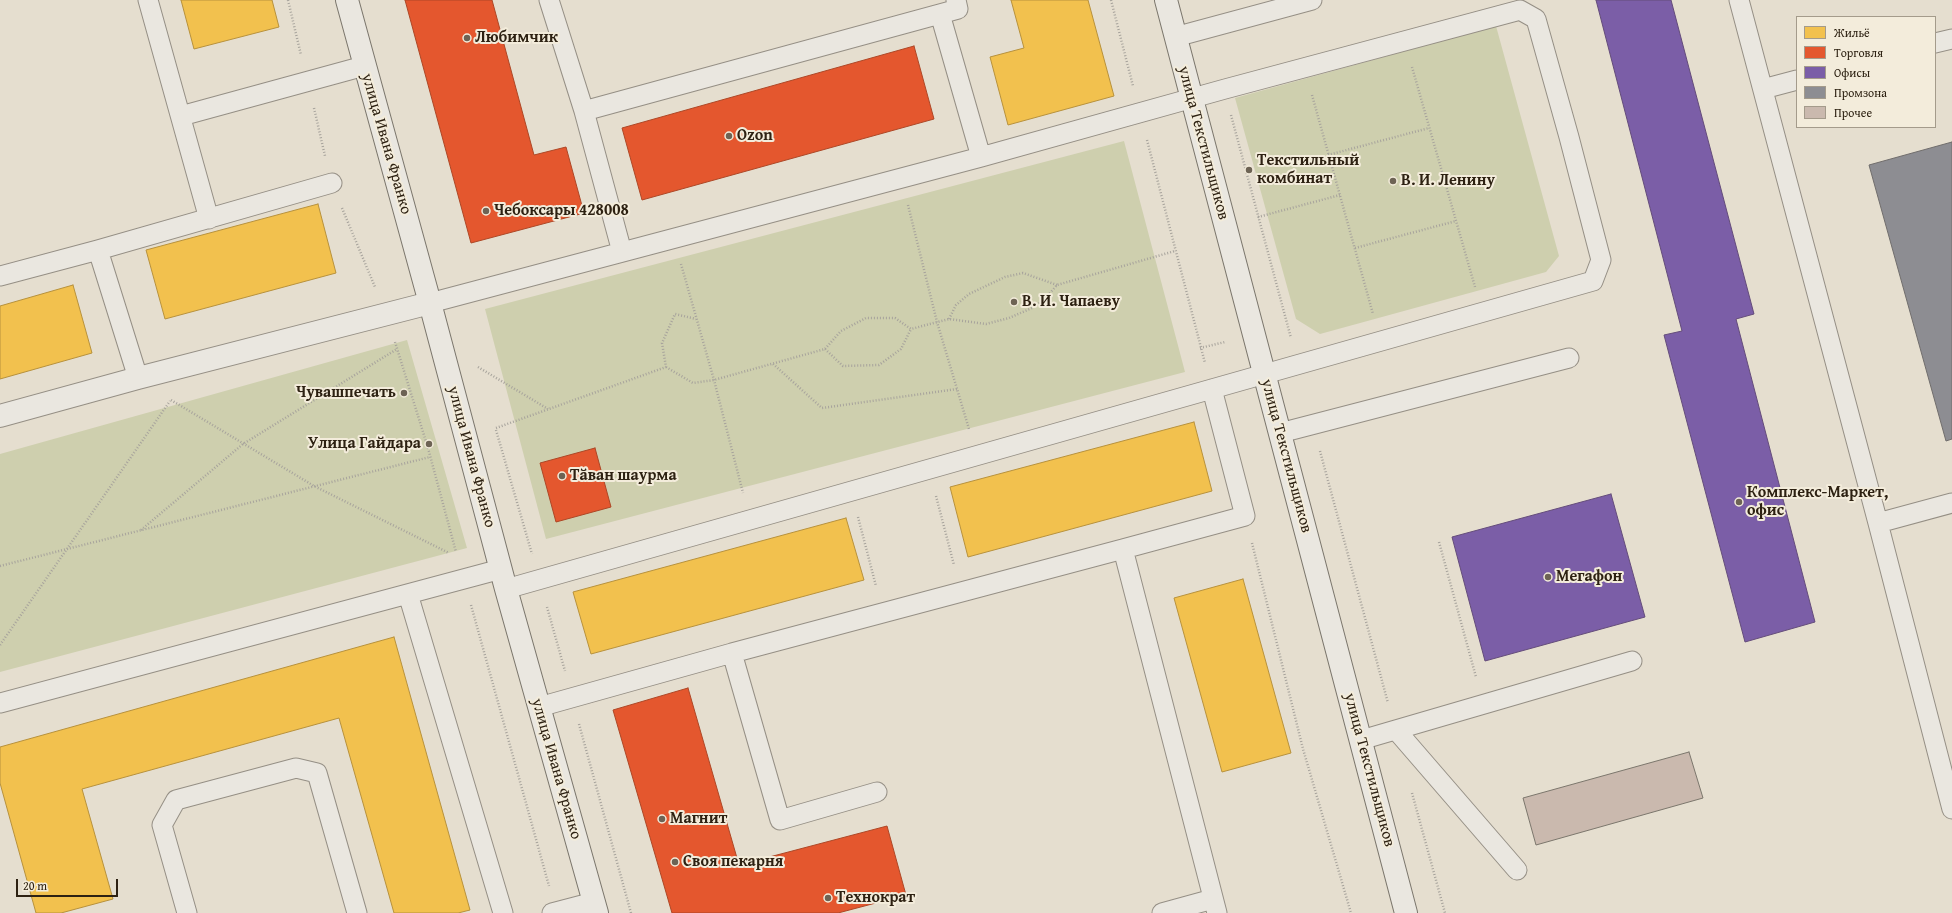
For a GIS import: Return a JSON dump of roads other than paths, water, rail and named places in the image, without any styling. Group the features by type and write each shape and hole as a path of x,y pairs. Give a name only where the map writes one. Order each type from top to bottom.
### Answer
{"street":[{"name":"улица Ивана Франко","path":"347,0 504,579 595,907"},
{"name":"улица Текстильщиков","path":"1166,0 1406,913"},
{"path":"0,416 138,378 430,303"}],"lane":[{"path":"148,0 209,219"},
{"path":"549,0 584,110 622,252"},
{"path":"584,110 958,9 956,0"},
{"path":"1175,37 1312,0"},
{"path":"1739,0 1952,809"},
{"path":"0,703 464,578 504,579 750,520 1482,312 1593,282 1601,260 1536,19 1520,10 1225,89 981,158 430,303"},
{"path":"940,14 981,158"},
{"path":"1936,43 1952,39"},
{"path":"181,116 364,66"},
{"path":"1762,89 1796,80"},
{"path":"0,276 209,219 332,183"},
{"path":"98,250 138,378"},
{"path":"1280,433 1569,358"},
{"path":"539,707 732,653 1245,516 1212,389"},
{"path":"1878,524 1952,503"},
{"path":"1123,549 1215,906 1162,913"},
{"path":"408,594 503,913"},
{"path":"732,653 780,820 877,792"},
{"path":"1361,740 1632,661"},
{"path":"1396,730 1517,870"},
{"path":"187,913 162,825 176,800 296,768 316,773 357,913"},
{"path":"554,912 595,907"}],"place":[{"name":"Любимчик","path":"467,38"},
{"name":"Ozon","path":"729,136"},
{"name":"Текстильный комбинат","path":"1249,170"},
{"name":"В. И. Ленину","path":"1393,181"},
{"name":"Чебоксары 428008","path":"486,211"},
{"name":"В. И. Чапаеву","path":"1014,302"},
{"name":"Чувашпечать","path":"404,393"},
{"name":"Улица Гайдара","path":"429,444"},
{"name":"Тӑван шаурма","path":"562,476"},
{"name":"Комплекс-Маркет, офис","path":"1739,502"},
{"name":"Мегафон","path":"1548,577"},
{"name":"Магнит","path":"662,819"},
{"name":"Своя пекарня","path":"675,862"},
{"name":"Технократ","path":"828,898"}]}
